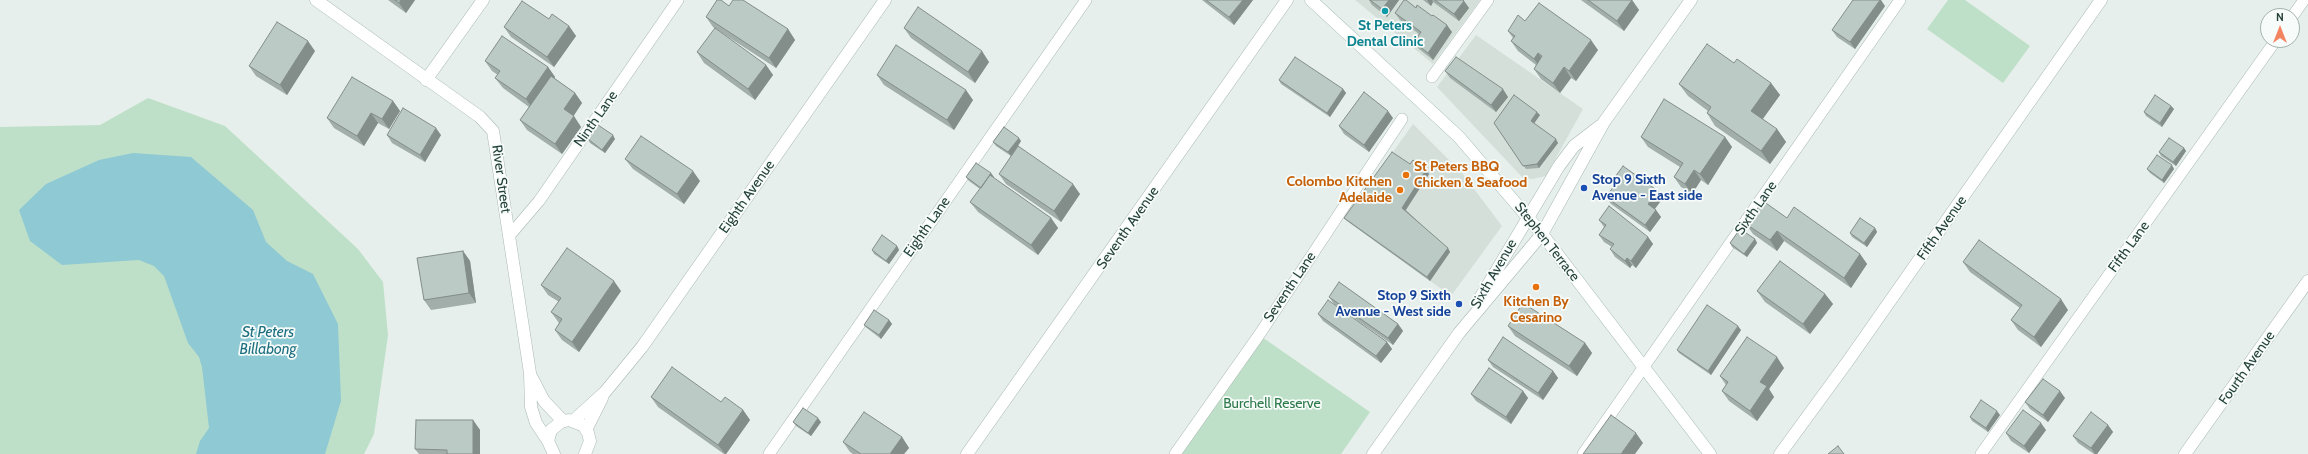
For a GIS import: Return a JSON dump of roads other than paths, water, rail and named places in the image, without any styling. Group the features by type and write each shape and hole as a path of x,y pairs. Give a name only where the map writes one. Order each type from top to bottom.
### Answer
{"street":[{"name":"River Street","path":"316,0 426,80 480,117 493,131 530,373 531,407 533,416 550,449"},
{"path":"426,80 482,0"},
{"name":"Eighth Avenue","path":"586,430 605,392 642,346 885,0"},
{"name":"Seventh Avenue","path":"967,454 1287,0"},
{"name":"Stephen Terrace","path":"1311,0 1459,137 1542,234 1710,454"},
{"name":"Sixth Avenue","path":"1373,454 1459,333 1542,234 1604,122 1691,0"},
{"name":"Fifth Avenue","path":"1780,454 1848,361 2101,0"},
{"name":"Sixth Avenue","path":"1459,333 1527,216 1574,146 1604,122"},
{"name":"Fourth Avenue","path":"2186,454 2308,281"},
{"name":"River Street","path":"530,373 544,401 568,421 584,426 586,430"},
{"name":"Eighth Avenue","path":"550,449 551,430 568,421 605,392"},
{"path":"584,454 590,440 586,430"}],"lane":[{"name":"Ninth Lane","path":"510,235 539,201 678,0"},
{"name":"Eighth Lane","path":"769,454 1086,0"},
{"path":"1432,76 1488,0"},
{"name":"Sixth Lane","path":"1583,454 1900,0"},
{"name":"Fifth Lane","path":"1981,454 2270,48"},
{"name":"Seventh Lane","path":"1175,454 1259,335 1402,119"}],"water":[{"name":"St Peters Billabong","path":"133,153 191,157 253,210 266,242 287,261 313,274 338,324 341,401 325,454 196,454 200,441 209,428 202,367 199,357 188,343 164,276 154,266 139,260 62,265 30,241 19,210 46,184 99,160"}],"place":[{"name":"St Peters Dental Clinic","path":"1385,11"},
{"name":"St Peters BBQ Chicken & Seafood","path":"1406,175"},
{"name":"Stop 9 Sixth Avenue - East side","path":"1584,188"},
{"name":"Colombo Kitchen Adelaide","path":"1400,190"},
{"name":"Kitchen By Cesarino","path":"1536,287"},
{"name":"Stop 9 Sixth Avenue - West side","path":"1459,304"}],"park label":[{"name":"Burchell Reserve","path":"1272,404"}]}
